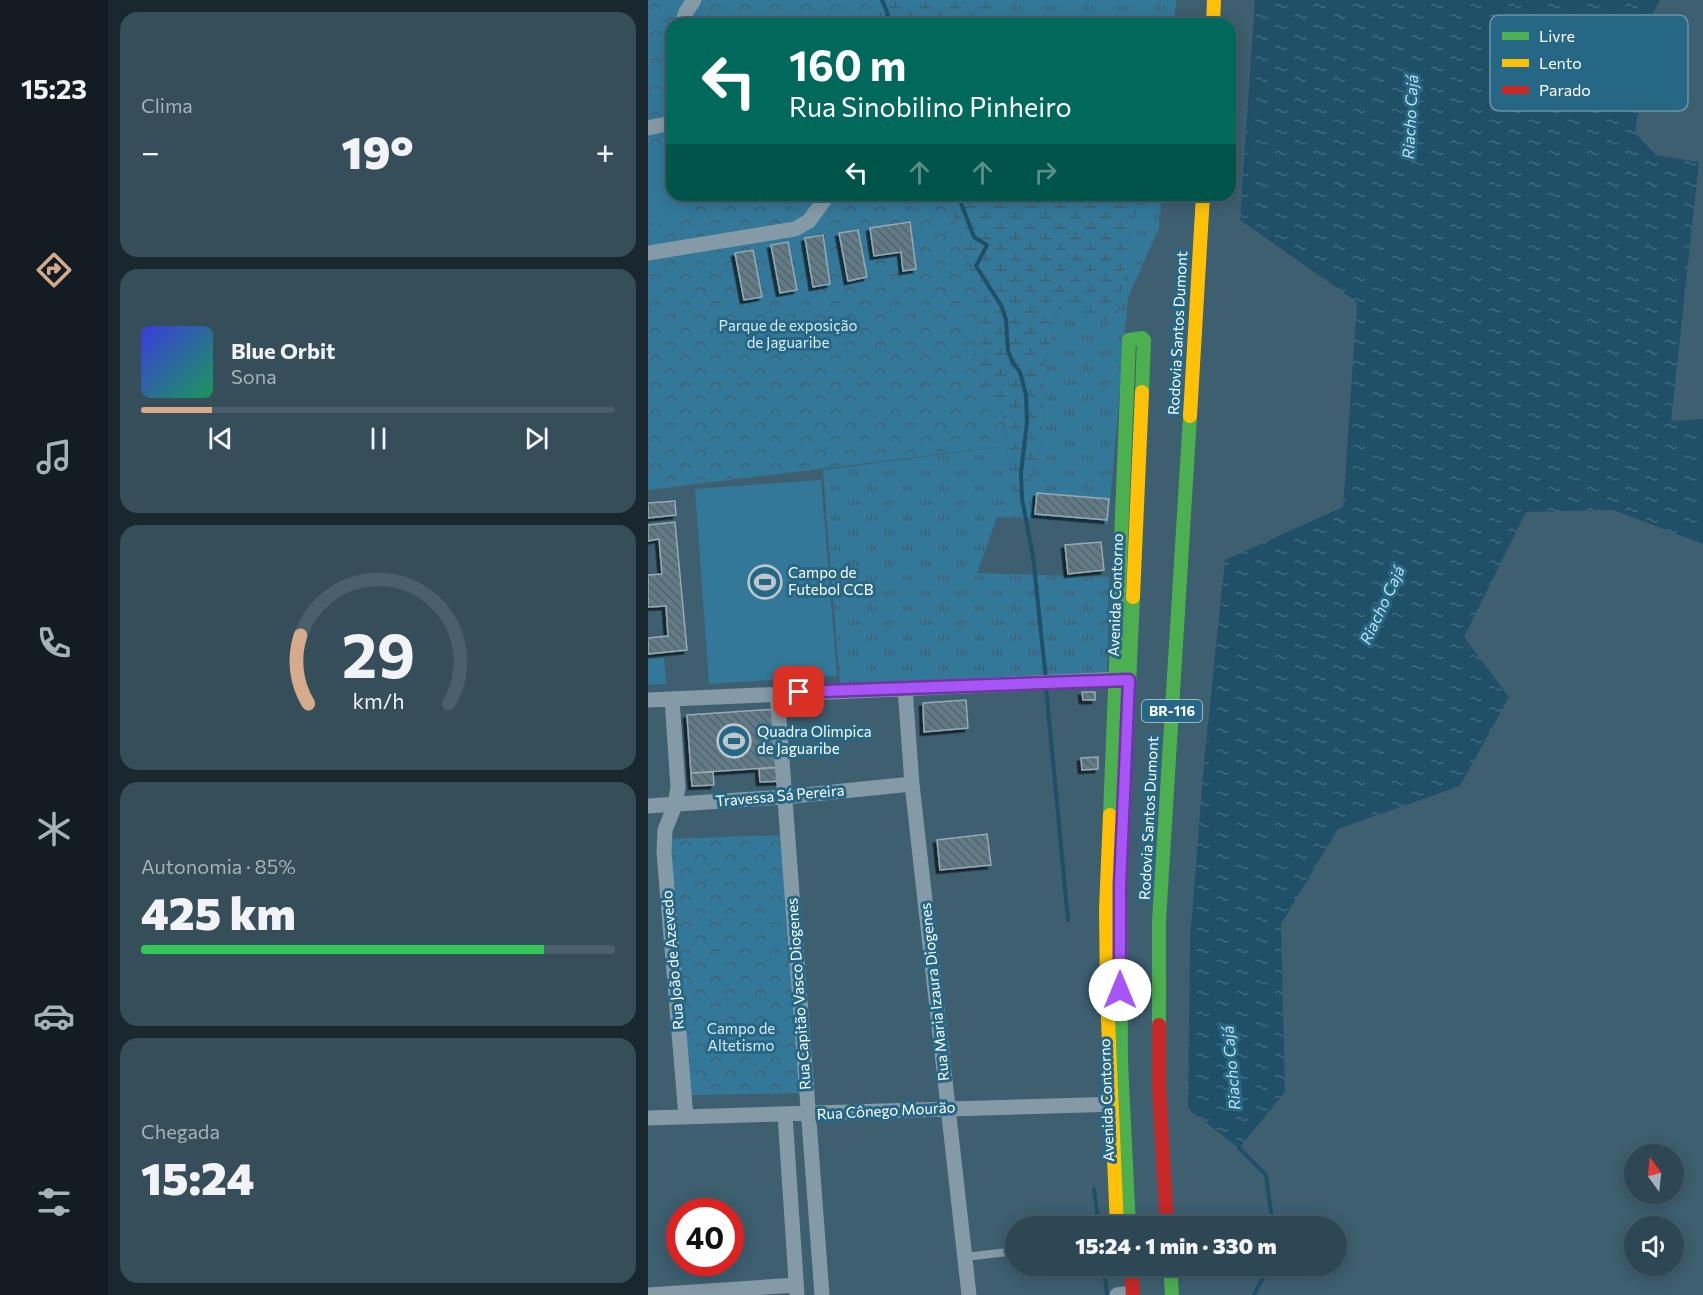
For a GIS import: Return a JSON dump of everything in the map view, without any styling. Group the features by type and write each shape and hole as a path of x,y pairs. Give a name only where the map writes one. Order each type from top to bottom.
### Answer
{"main road":[{"path":"1213,18 1214,0"},
{"name":"Rodovia Santos Dumont","path":"1166,1216 1159,1085 1159,921 1203,201"},
{"path":"1117,1216 1117,1105 1106,919 1123,679 1130,505 1129,339"},
{"name":"Avenida Contorno","path":"1117,1105 1128,1216"},
{"path":"1120,1276 1124,1294"},
{"path":"1124,1294 1128,1276"},
{"path":"1171,1276 1172,1295"}],"street":[{"path":"684,18 694,0"},
{"path":"648,128 666,124"},
{"path":"648,253 795,229 809,221 824,201"},
{"path":"648,700 1123,679"},
{"name":"Rua Maria Izaura Diogenes","path":"905,688 912,784 969,1295"},
{"name":"Rua Capitão Vasco Diogenes","path":"777,693 822,1295"},
{"name":"Rua João de Azevedo","path":"672,699 678,778 675,805 665,830 664,852 686,1117"},
{"name":"Travessa Sá Pereira","path":"648,806 784,797 912,784"},
{"name":"Rua Cônego Mourão","path":"648,1118 1117,1105"},
{"path":"648,1295 797,1290 785,1115"}],"lane":[{"path":"965,1257 1005,1252"}],"green space":[{"name":"Parque de exposição de Jaguaribe","path":"648,0 871,0 875,18 666,18 666,201 950,201 979,297 974,359 982,387 1004,418 1007,446 648,490"},
{"path":"871,0 988,0 996,18 875,18"},
{"path":"988,0 1176,0 1174,18 996,18"},
{"path":"666,155 666,201 696,201 679,220 665,224 648,221 648,157"},
{"path":"950,201 1138,201 1115,323 1058,310 1044,366 1043,437 1022,505 1018,502 1010,473 1004,418 982,387 974,359 979,297"},
{"path":"1138,201 1161,201 1159,228 1128,298 1108,524 997,517 977,573 1109,577 1107,675 840,684 823,470 1007,446 1010,473 1018,502 1022,505 1043,437 1044,366 1058,309"},
{"name":"Campo de Futebol CCB","path":"821,480 837,676 709,684 695,489"},
{"path":"664,658 666,684 648,685 648,659"},
{"name":"Campo de Altetismo","path":"781,835 803,1093 689,1095 669,839"}],"water":[{"path":"1255,0 1660,0 1652,15 1490,15 1490,111 1638,111 1635,133 1656,155 1699,162 1671,421 1703,419 1703,544 1613,510 1526,512 1464,637 1509,697 1460,786 1338,829 1281,924 1285,1092 1239,1148 1188,1109 1190,941 1204,762 1225,560 1343,507 1357,302 1240,220"}],"building":[{"path":"910,222 916,269 903,271 901,252 874,256 870,228"},
{"path":"858,230 867,277 848,281 839,233"},
{"path":"823,235 830,284 813,287 805,238"},
{"path":"788,242 797,290 780,293 771,245"},
{"path":"753,250 762,297 744,300 735,253"},
{"path":"1037,493 1109,499 1107,520 1035,514"},
{"path":"675,501 676,515 648,518 648,503"},
{"path":"675,522 687,650 648,654 648,638 668,636 666,606 648,607 648,575 662,574 659,539 648,541 648,525"},
{"path":"1101,542 1104,570 1068,574 1065,545"},
{"path":"1082,692 1095,692 1095,700 1083,700"},
{"path":"966,700 968,728 924,732 923,703"},
{"name":"Quadra Olimpica de Jaguaribe","path":"777,709 781,767 691,773 687,715"},
{"path":"1098,757 1098,769 1082,770 1081,758"},
{"path":"781,767 782,781 760,782 759,769"},
{"path":"713,772 714,785 692,786 691,773"},
{"path":"987,834 991,865 940,870 937,840"}],"waterway":[{"name":"Riacho Cajá","path":"882,0 888,18"},
{"name":"Riacho Cajá","path":"960,201 974,237 987,245 976,266 1002,307 1006,320 1008,351 1020,372 1026,395 1027,422 1021,473 1022,499 1033,556 1046,680"},
{"name":"Riacho Cajá","path":"1046,687 1068,920"},
{"name":"Riacho Cajá","path":"1239,1144 1239,1148 1266,1175 1272,1216"},
{"name":"Riacho Cajá","path":"1094,1189 1098,1216"},
{"name":"Riacho Cajá","path":"1105,1276 1107,1295"},
{"name":"Riacho Cajá","path":"1254,1295 1264,1276"}],"traffic: fast":[{"path":"1110,815 1129,340 1142,338 1144,340 1142,392"},
{"path":"1159,1025 1159,921 1190,416"},
{"path":"1128,1216 1121,1062 1120,885 1133,597"},
{"path":"1171,1276 1172,1295"}],"traffic: slow":[{"path":"1213,18 1214,0"},
{"path":"1190,416 1203,201"},
{"path":"1133,597 1142,392"},
{"path":"1110,815 1106,909 1107,997 1117,1216"}],"traffic: jam":[{"path":"1159,1025 1159,1085 1166,1216"},
{"path":"1132,1276 1133,1295"}],"place":[{"name":"Campo de Futebol CCB","path":"765,582"},
{"name":"Quadra Olimpica de Jaguaribe","path":"734,741"}],"route":[{"path":"799,692 1129,680 1120,885 1120,990"}]}
